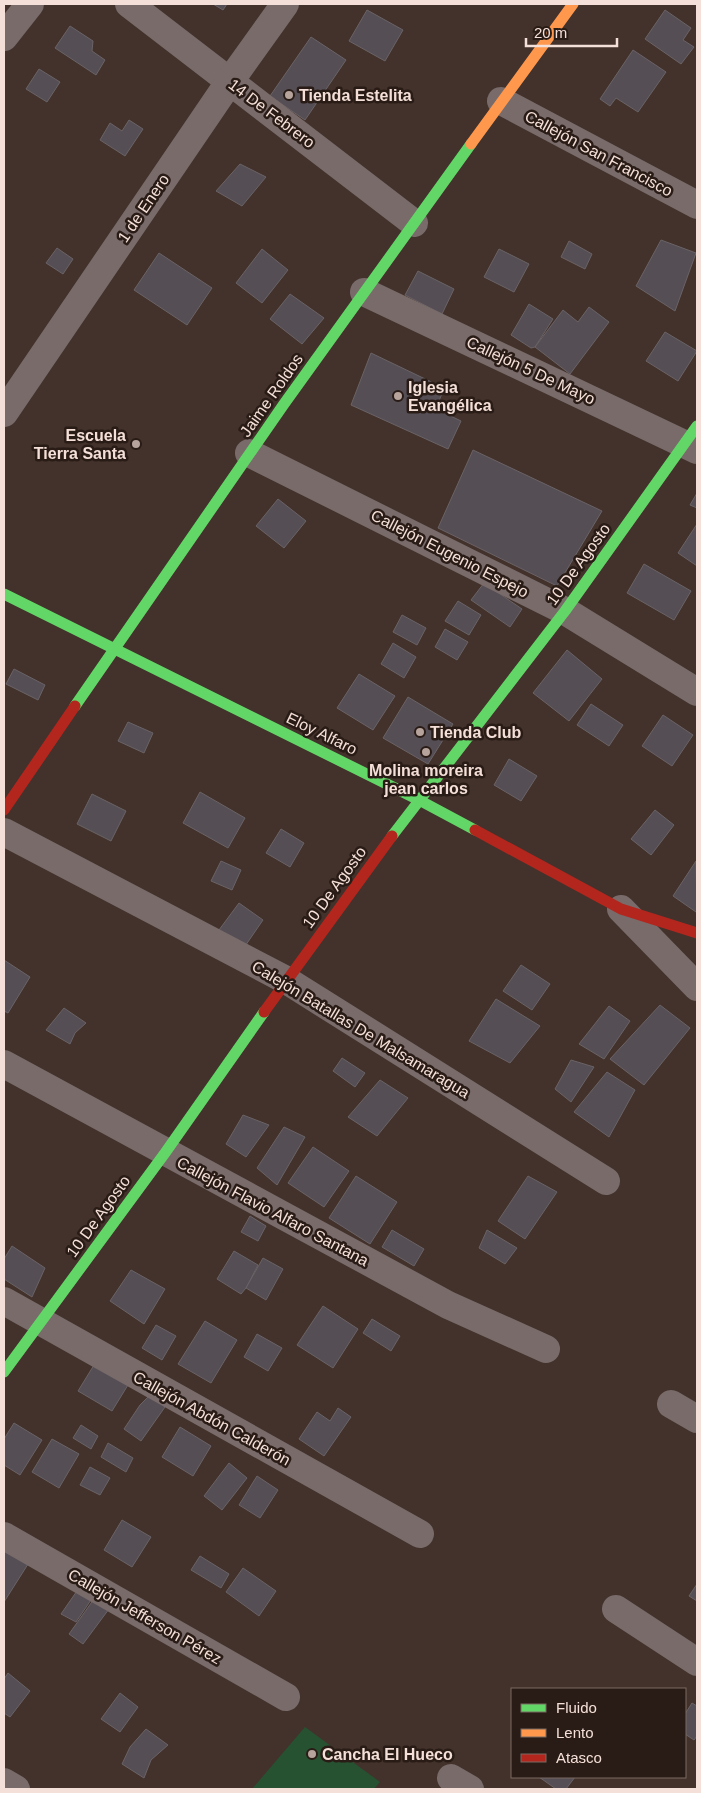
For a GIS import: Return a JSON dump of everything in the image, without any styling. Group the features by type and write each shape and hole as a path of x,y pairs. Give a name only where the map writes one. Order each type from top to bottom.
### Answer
{"street":[{"path":"4,37 30,4"},
{"name":"14 De Febrero","path":"129,4 414,222"},
{"name":"1 de Enero","path":"4,413 230,81 285,4"},
{"name":"Jaime Roldos","path":"4,810 250,453 501,101 573,4"},
{"name":"Callejón San Francisco","path":"501,101 697,205"},
{"name":"Callejón 5 De Mayo","path":"364,292 693,440"},
{"name":"10 De Agosto","path":"4,1372 165,1152 286,980 419,800 565,611 693,440"},
{"name":"Callejón Eugenio Espejo","path":"250,453 565,611 697,692"},
{"name":"Eloy Alfaro","path":"4,594 419,800 621,909 697,934"},
{"name":"Calejón Batallas De Malsamaragua","path":"4,832 286,980 606,1181"},
{"path":"621,909 697,987"},
{"name":"Callejón Flavio Alfaro Santana","path":"4,1064 448,1305 546,1349"},
{"name":"Callejón Abdón Calderón","path":"4,1301 420,1534"},
{"path":"671,1404 697,1418"},
{"name":"Callejón Jefferson Pérez","path":"4,1536 286,1697"},
{"path":"616,1609 697,1662"}],"green space":[{"name":"Cancha El Hueco","path":"305,1727 380,1782 374,1789 252,1789"}],"building":[{"path":"213,4 227,4 223,10"},
{"path":"367,10 403,30 385,61 349,41"},
{"path":"665,10 691,28 683,40 694,47 681,64 645,39"},
{"path":"70,26 93,41 92,51 105,60 96,75 55,48"},
{"path":"311,37 346,60 305,120 270,96"},
{"path":"633,50 666,72 638,112 616,98 610,106 600,99"},
{"path":"39,69 60,82 47,102 26,89"},
{"path":"129,120 143,129 125,156 100,140 110,123 122,131"},
{"path":"240,164 266,177 242,206 216,191"},
{"path":"661,240 696,253 675,311 636,286"},
{"path":"569,241 592,254 585,269 561,257"},
{"path":"57,248 73,259 63,274 46,263"},
{"path":"262,249 288,270 262,303 236,283"},
{"path":"499,249 529,264 514,292 484,277"},
{"path":"159,253 212,288 187,325 134,290"},
{"path":"418,271 454,289 442,314 405,295"},
{"path":"290,294 324,318 302,344 270,319"},
{"path":"529,304 553,319 535,347 531,348 511,335"},
{"path":"589,307 609,322 570,374 535,347 563,310 578,322"},
{"path":"665,332 697,351 678,381 646,361"},
{"name":"Iglesia Evangélica","path":"371,353 444,388 436,409 461,421 448,449 351,405"},
{"path":"473,450 602,511 557,586 438,528"},
{"path":"697,493 697,508 690,505"},
{"path":"278,499 306,521 284,548 256,526"},
{"path":"697,524 697,566 678,553"},
{"path":"644,564 691,591 674,620 627,593"},
{"path":"484,583 522,609 510,627 471,600"},
{"path":"458,601 481,615 469,635 445,621"},
{"path":"402,615 426,628 417,645 393,632"},
{"path":"445,629 468,642 457,660 435,647"},
{"path":"393,643 416,657 404,678 381,664"},
{"path":"567,650 602,679 569,721 533,693"},
{"path":"14,669 45,685 38,700 6,684"},
{"path":"359,674 395,696 373,730 337,708"},
{"path":"408,697 453,724 428,764 383,738"},
{"path":"591,704 623,725 609,746 577,725"},
{"path":"663,715 693,735 672,766 642,746"},
{"path":"128,722 153,733 144,753 118,741"},
{"path":"509,759 537,776 521,801 494,785"},
{"path":"200,792 245,818 228,848 183,823"},
{"path":"92,794 126,811 111,841 77,824"},
{"path":"655,810 674,825 651,855 631,839"},
{"path":"281,829 304,843 290,867 266,853"},
{"path":"221,861 241,870 232,890 211,881"},
{"path":"696,861 697,910 696,912 673,896"},
{"path":"239,903 263,920 241,952 216,934"},
{"path":"4,960 30,977 8,1013 4,1011"},
{"path":"521,965 550,984 532,1010 503,991"},
{"path":"496,999 540,1026 510,1063 469,1041"},
{"path":"660,1005 690,1028 644,1085 610,1059"},
{"path":"609,1006 630,1021 604,1059 579,1044"},
{"path":"64,1008 86,1023 75,1033 70,1044 46,1030"},
{"path":"342,1058 365,1073 355,1087 333,1071"},
{"path":"571,1060 594,1067 571,1102 555,1089"},
{"path":"607,1072 635,1090 609,1137 574,1112"},
{"path":"380,1080 408,1098 377,1136 348,1117"},
{"path":"243,1115 269,1125 246,1157 226,1144"},
{"path":"284,1127 305,1137 277,1185 257,1168"},
{"path":"313,1147 349,1171 324,1207 288,1183"},
{"path":"356,1176 397,1202 370,1244 329,1218"},
{"path":"528,1176 557,1192 525,1239 498,1221"},
{"path":"250,1216 266,1226 258,1241 241,1232"},
{"path":"392,1230 424,1249 414,1266 382,1247"},
{"path":"487,1230 517,1248 505,1264 479,1248"},
{"path":"12,1246 45,1268 32,1297 4,1279 4,1259"},
{"path":"234,1251 258,1265 241,1294 217,1279"},
{"path":"263,1258 283,1269 266,1300 246,1288"},
{"path":"131,1270 165,1289 144,1324 110,1301"},
{"path":"323,1306 358,1329 333,1368 297,1345"},
{"path":"372,1319 400,1336 391,1351 363,1333"},
{"path":"205,1321 237,1340 211,1383 178,1364"},
{"path":"156,1325 176,1336 162,1360 142,1348"},
{"path":"257,1334 282,1348 268,1371 244,1357"},
{"path":"94,1365 128,1385 112,1411 78,1391"},
{"path":"150,1395 165,1407 141,1441 124,1429 140,1405"},
{"path":"338,1408 351,1417 324,1456 299,1439 317,1412 330,1421"},
{"path":"14,1423 42,1440 20,1475 4,1465 4,1439"},
{"path":"81,1425 98,1436 91,1449 73,1438"},
{"path":"180,1427 211,1446 193,1476 162,1457"},
{"path":"52,1439 79,1454 59,1488 32,1472"},
{"path":"108,1443 133,1458 126,1472 101,1457"},
{"path":"229,1463 247,1478 222,1510 204,1496"},
{"path":"90,1467 110,1478 100,1495 80,1485"},
{"path":"257,1476 278,1490 260,1518 239,1505"},
{"path":"122,1520 151,1537 132,1567 104,1550"},
{"path":"4,1544 30,1561 4,1602"},
{"path":"200,1556 229,1574 221,1588 191,1570"},
{"path":"243,1568 276,1591 259,1616 226,1592"},
{"path":"697,1584 697,1601 689,1596"},
{"path":"79,1588 93,1597 76,1622 61,1614"},
{"path":"94,1599 109,1609 83,1644 69,1634"},
{"path":"8,1673 30,1691 10,1717 4,1713 4,1679"},
{"path":"120,1693 138,1707 120,1732 101,1719"},
{"path":"692,1703 697,1706 697,1736 694,1740 686,1735 686,1712"},
{"path":"146,1729 168,1745 151,1760 144,1778 122,1764 130,1747"},
{"path":"540,1778 574,1778 566,1789 556,1789"}],"traffic: fast":[{"path":"75,706 284,404 471,144"},
{"path":"392,836 565,611 697,426"},
{"path":"4,594 419,800 475,830"},
{"path":"4,1372 165,1153 264,1012"}],"traffic: slow":[{"path":"471,144 573,4"}],"traffic: jam":[{"path":"4,810 75,706"},
{"path":"475,830 621,909 697,933"},
{"path":"264,1012 392,836"}],"place":[{"name":"Tienda Estelita","path":"289,95"},
{"name":"Iglesia Evangélica","path":"398,396"},
{"name":"Escuela Tierra Santa","path":"136,444"},
{"name":"Tienda Club","path":"420,732"},
{"name":"Molina moreira jean carlos","path":"426,752"},
{"name":"Cancha El Hueco","path":"312,1754"}]}
